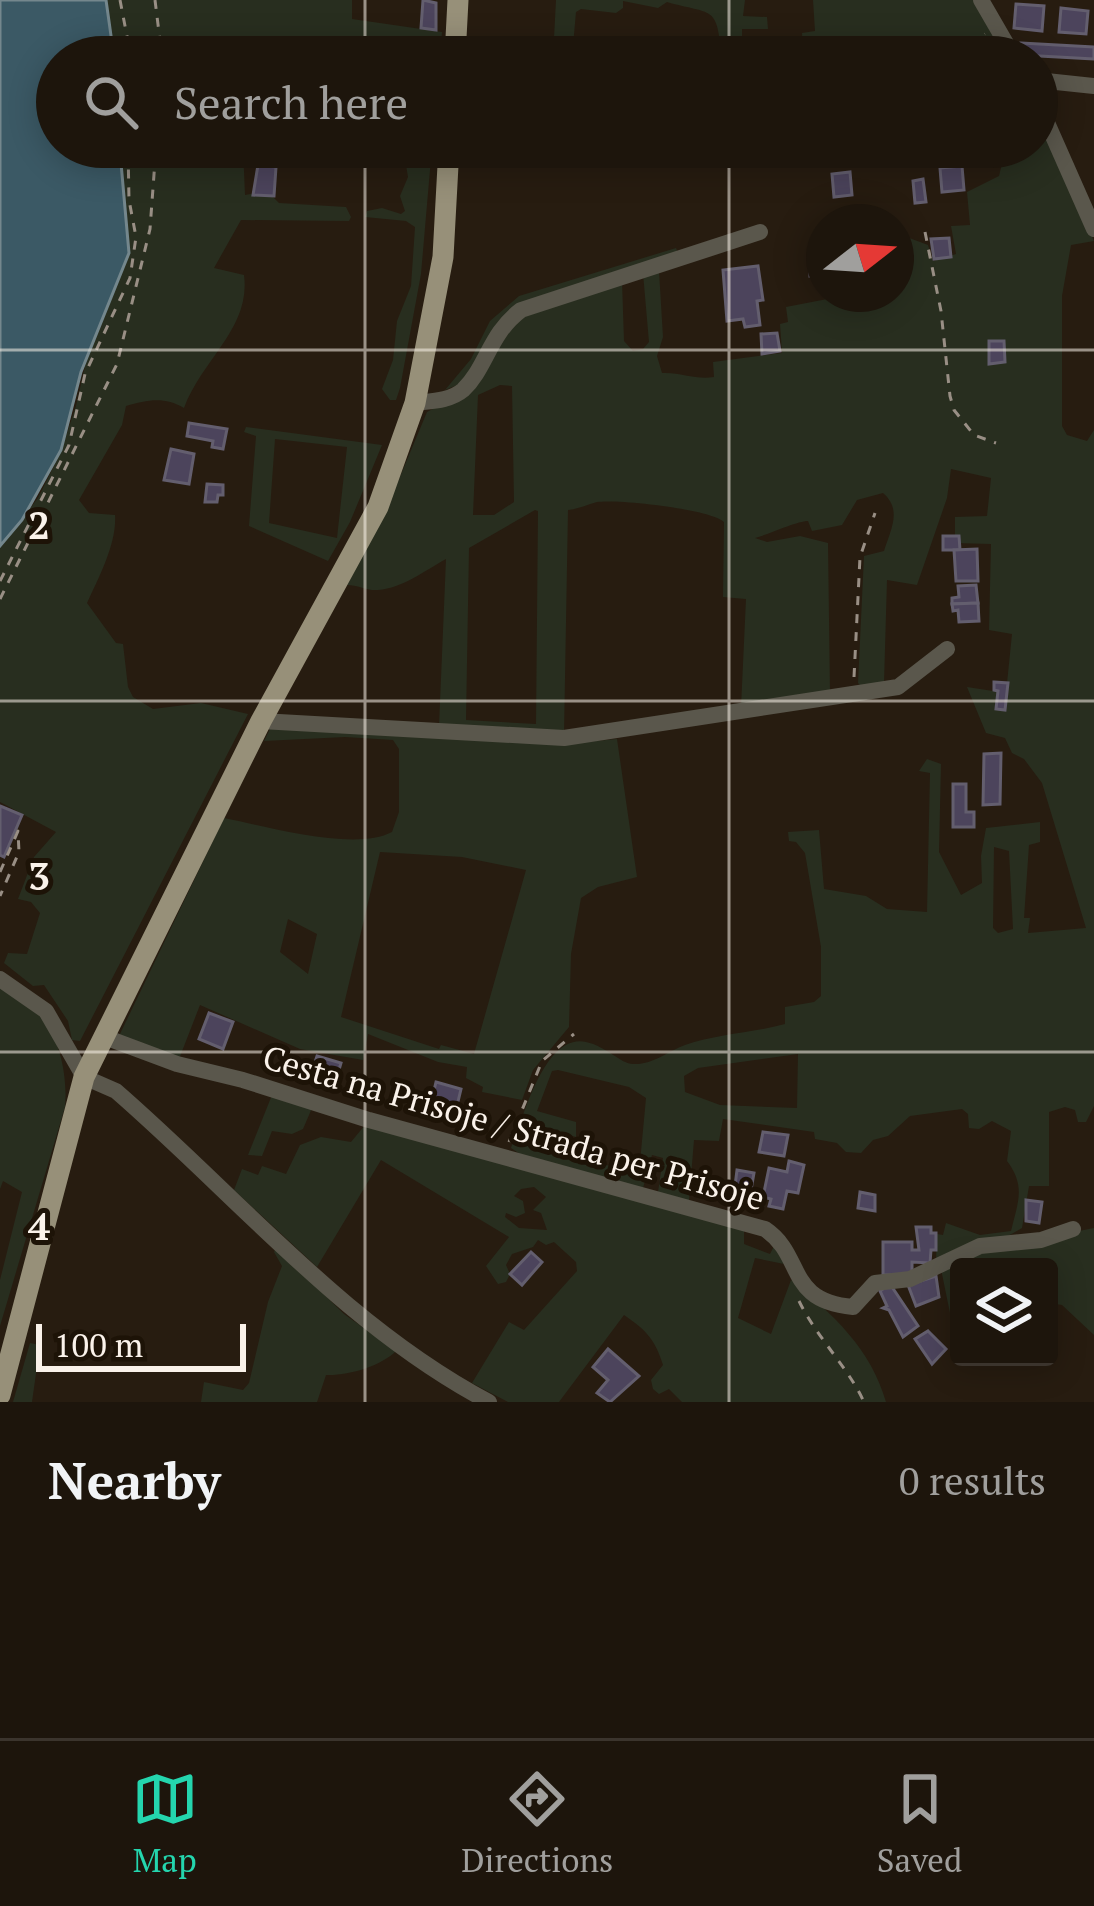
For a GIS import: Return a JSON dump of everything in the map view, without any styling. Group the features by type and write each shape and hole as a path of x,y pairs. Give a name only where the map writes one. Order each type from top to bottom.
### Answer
{"main road":[{"path":"455,36 458,0"},
{"path":"0,1395 84,1077 260,722 378,507 415,403 443,257 448,168"}],"street":[{"path":"980,0 1002,36"},
{"path":"1058,82 1094,86"},
{"path":"1058,148 1094,230"},
{"path":"415,403 448,398 464,389 502,324 521,310 760,232"},
{"path":"260,722 564,738 898,687 947,649"},
{"path":"0,979 46,1010 84,1077 116,1090 356,1312 460,1387 489,1402"},
{"name":"Cesta na Prisoje / Strada per Prisoje","path":"102,1036 176,1064 765,1229 780,1239 807,1289 830,1305 853,1307 875,1283 910,1279 980,1246 1041,1240 1073,1229"}],"path":[{"path":"120,0 126,36"},
{"path":"155,0 159,36"},
{"path":"983,36 996,26"},
{"path":"0,581 69,445 85,374 130,278 136,237 128,168"},
{"path":"0,598 117,364 150,229 154,168"},
{"path":"926,232 954,410 974,435 996,443"},
{"path":"847,695 856,673 860,557 875,513"},
{"path":"0,872 18,830 19,852 0,896"},
{"path":"501,1154 515,1134 542,1061 574,1034"},
{"path":"793,1270 800,1304 864,1402"}],"green space":[{"path":"106,0 352,0 352,19 442,32 442,36 111,36"},
{"path":"556,0 745,0 743,16 767,17 768,29 742,29 742,36 719,36 714,20 703,11 667,2 658,8 623,1 616,13 581,9 576,12 574,36 554,36"},
{"path":"813,0 973,0 994,36 802,36 815,31"},
{"path":"1058,158 1094,241 1071,245 1062,296 1062,426 1067,435 1087,441 1094,430 1094,1106 1086,1122 1078,1122 1075,1110 1065,1107 1049,1112 1049,1186 1029,1186 1022,1228 1003,1239 936,1260 937,1234 943,1235 946,1223 980,1235 1011,1231 1018,1203 1017,1178 1007,1161 1011,1131 992,1121 979,1129 969,1128 968,1114 962,1109 910,1116 861,1153 815,1139 814,1132 723,1119 719,1141 694,1140 689,1201 658,1192 663,1158 652,1155 643,1188 511,1148 547,1064 571,1043 593,1044 628,1063 640,1064 697,1041 785,1024 785,1007 814,1002 821,996 821,947 805,853 789,841 788,832 819,830 824,889 866,896 887,909 927,912 930,773 919,771 927,759 941,764 939,852 961,895 982,883 986,828 1040,822 1040,842 1029,845 1024,918 1030,918 1028,933 1086,928 1042,783 1024,759 1012,753 1005,738 986,733 967,687 1006,693 1012,634 989,630 991,544 955,543 955,517 987,516 991,478 951,469 947,498 917,585 887,580 884,683 862,687 858,683 864,556 884,551 893,521 892,506 883,493 857,500 842,525 812,531 808,521 755,538 767,542 800,536 828,543 830,694 741,707 746,599 723,597 724,522 683,509 597,502 568,510 564,734 439,726 446,559 387,589 347,585 427,412 444,403 526,313 622,281 624,341 633,351 643,349 649,342 643,273 659,271 663,337 657,356 662,373 714,377 713,362 782,353 780,324 788,322 786,307 806,303 806,312 914,312 914,240 928,245 933,261 956,254 951,226 970,225 967,192 999,176 1001,168 1058,168","holes":["500,385 512,386 514,502 494,515 473,515 478,395","538,511 536,724 466,720 469,548","994,847 1009,851 1013,929 998,933 993,928","798,1054 797,1108 720,1105 685,1092 684,1076 698,1068","552,1071 629,1087 646,1098 639,1173 529,1146 536,1125 576,1137 576,1122 537,1111"]},
{"path":"121,168 244,168 245,195 267,191 279,203 346,207 351,217 349,221 241,220 214,268 244,275 244,294 233,327 184,408 155,400 126,406 122,425 79,500 89,513 115,515 110,548 87,603 116,643 123,644 133,697 153,709 201,703 248,714 80,1041 72,1040 68,1021 44,985 33,986 4,963 8,953 27,954 40,913 31,902 18,899 34,857 56,832 0,802 0,547 38,498 60,454 76,406 122,203"},
{"path":"406,168 430,168 421,274 400,388 396,400 390,400 382,389 393,360 397,321 411,286 415,227 406,221 365,217 367,211 382,208 405,211 400,196"},
{"path":"676,248 678,253 531,301 462,383 445,390 471,359 490,321 519,296"},
{"path":"246,427 382,445 328,561 249,526 256,436 244,432","holes":["275,439 347,447 337,538 269,523"]},
{"path":"271,727 564,744 617,739 637,877 598,887 581,898 571,954 569,1027 533,1070 522,1100 482,1092 483,1087 466,1078 467,1067 438,1062 368,1034 363,1060 300,1049 200,1005 179,1059 119,1036 224,818 333,838 392,832 399,812 399,749 393,740 264,741","holes":["380,852 462,857 526,870 474,1054 441,1045 439,1049 341,1017","288,919 317,934 308,974 280,952"]},
{"path":"0,988 29,1005 49,1028 60,1054 66,1094 0,1326 0,1280 22,1192 3,1181 0,1189"},
{"path":"272,1095 312,1108 303,1129 292,1134 272,1131 262,1156 248,1155"},
{"path":"365,1125 744,1225 744,1244 770,1254 775,1244 784,1264 755,1258 738,1318 771,1334 791,1280 849,1334 871,1365 886,1402 682,1402 669,1389 659,1394 653,1389 651,1380 663,1365 660,1356 649,1336 624,1315 559,1402 508,1402 472,1383 509,1322 524,1330 577,1271 576,1262 554,1242 546,1245 538,1240 533,1247 512,1254 506,1265 510,1274 498,1284 486,1266 509,1237 381,1160 317,1267 234,1190 242,1169 258,1175 262,1166 286,1174 300,1145 321,1137 351,1142","holes":["534,1187 546,1197 533,1210 541,1213 547,1230 519,1228 505,1217 506,1213 516,1217 525,1213 523,1201 514,1196 521,1189"]},
{"path":"1094,1228 1094,1335 1058,1304 1058,1258 965,1258 983,1250"},
{"path":"276,1247 344,1314 396,1351 364,1369 326,1375 317,1402 201,1402 204,1382 243,1390 249,1383 268,1302 282,1266"},
{"path":"950,1265 950,1313 941,1269"},
{"path":"30,1343 40,1345 32,1402 13,1402"}],"water":[{"path":"0,0 106,0 111,36 36,36 36,168 121,168 129,253 81,372 61,450 22,520 0,546"}],"building":[{"path":"423,0 436,3 436,30 421,28"},
{"path":"1016,4 1044,6 1042,31 1014,28"},
{"path":"1061,8 1088,11 1086,34 1059,32"},
{"path":"1058,45 1094,47 1094,59 1058,57"},
{"path":"258,168 276,168 274,196 253,195"},
{"path":"940,168 962,168 964,190 942,192"},
{"path":"850,172 852,195 834,197 832,174"},
{"path":"923,179 926,202 915,203 913,181"},
{"path":"949,238 951,257 934,259 931,239"},
{"path":"758,266 763,300 757,301 760,325 745,327 743,319 727,321 723,270"},
{"path":"777,333 780,351 762,354 761,334"},
{"path":"989,341 1004,341 1005,362 989,364"},
{"path":"189,423 227,429 223,449 212,447 213,441 187,436"},
{"path":"171,449 194,454 189,484 164,480"},
{"path":"207,484 223,485 217,502 205,502"},
{"path":"943,536 959,536 960,550 943,550"},
{"path":"977,549 978,581 956,581 954,550"},
{"path":"976,585 978,603 952,604 952,598 959,597 958,586"},
{"path":"978,603 979,621 959,622 952,604"},
{"path":"994,682 1008,683 1005,710 996,709"},
{"path":"1001,753 1000,804 983,805 984,754"},
{"path":"953,784 966,784 966,812 974,812 974,827 953,827"},
{"path":"0,806 22,815 4,857 0,855"},
{"path":"209,1013 233,1022 223,1049 199,1039"},
{"path":"317,1056 341,1063 334,1087 309,1080"},
{"path":"436,1082 461,1089 456,1110 431,1103"},
{"path":"763,1132 788,1135 784,1156 759,1152"},
{"path":"789,1161 804,1165 798,1193 787,1191 783,1209 769,1206 771,1199 763,1197 769,1168 787,1172"},
{"path":"737,1170 754,1173 751,1190 735,1186"},
{"path":"860,1192 875,1195 875,1211 858,1208"},
{"path":"1026,1200 1042,1202 1039,1223 1026,1221"},
{"path":"916,1227 931,1227 931,1233 936,1233 930,1263 912,1262 912,1275 883,1275 883,1242 912,1242 912,1250 919,1250"},
{"path":"531,1252 542,1262 522,1285 510,1274"},
{"path":"936,1276 939,1297 916,1306 908,1285"},
{"path":"890,1284 918,1326 903,1337 889,1310 883,1308 887,1306 880,1291"},
{"path":"928,1331 946,1349 932,1364 915,1339"},
{"path":"608,1349 639,1376 610,1402 597,1393 608,1380 593,1367"}]}
